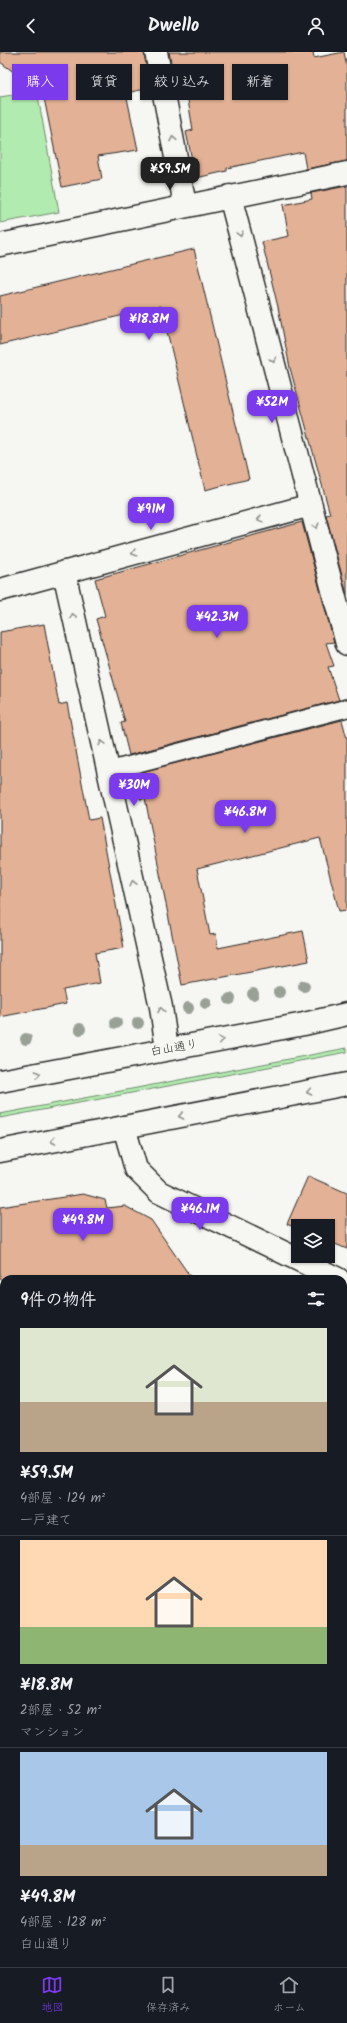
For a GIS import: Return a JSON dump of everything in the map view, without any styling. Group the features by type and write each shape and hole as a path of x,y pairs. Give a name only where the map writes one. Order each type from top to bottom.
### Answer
{"street":[{"path":"156,52 185,205"},
{"path":"0,245 185,205 347,173"},
{"path":"230,196 347,644"},
{"path":"0,590 311,506"},
{"path":"64,572 161,1007 167,1049"},
{"name":"白山通り","path":"0,1081 289,1027 347,1014"},
{"path":"0,1151 347,1084"},
{"path":"124,1127 136,1169 159,1192 330,1275"}],"lane":[{"path":"108,771 347,708"}],"green space":[{"path":"12,95 12,100 39,100 59,212 0,223 0,97"},
{"path":"347,1048 347,1052 0,1118 0,1114"}],"building":[{"path":"0,52 144,52 146,64 140,64 140,90 132,92 132,64 76,64 76,100 127,100 138,150 98,156 102,179 62,187 44,100 68,100 68,64 12,64 12,71 0,62"},
{"path":"169,52 313,52 314,58 344,52 347,68 347,161 306,169 303,152 227,168 227,171 196,178 186,132 193,130 188,100 224,100 224,64 171,64"},
{"path":"347,186 347,595 326,515 330,514 290,368 278,307 262,242 289,236 283,205 312,199 311,193"},
{"path":"194,249 249,479 205,490 161,306 0,345 0,296"},
{"path":"302,522 334,642 326,643 334,666 328,667 339,700 129,755 121,723 125,722 96,619 105,616 95,579"},
{"path":"44,624 59,705 67,703 89,820 100,818 124,948 95,953 100,983 63,990 66,1004 0,1017 0,632"},
{"path":"342,720 347,739 347,910 339,911 320,838 197,869 210,935 216,934 218,948 303,931 309,961 182,985 145,798 141,800 134,774"},
{"path":"308,1176 347,1193 347,1249 335,1244 335,1219 291,1219 291,1226 287,1224"},
{"path":"83,1194 105,1200 107,1208 125,1206 151,1220 189,1275 0,1275 0,1207"}]}
